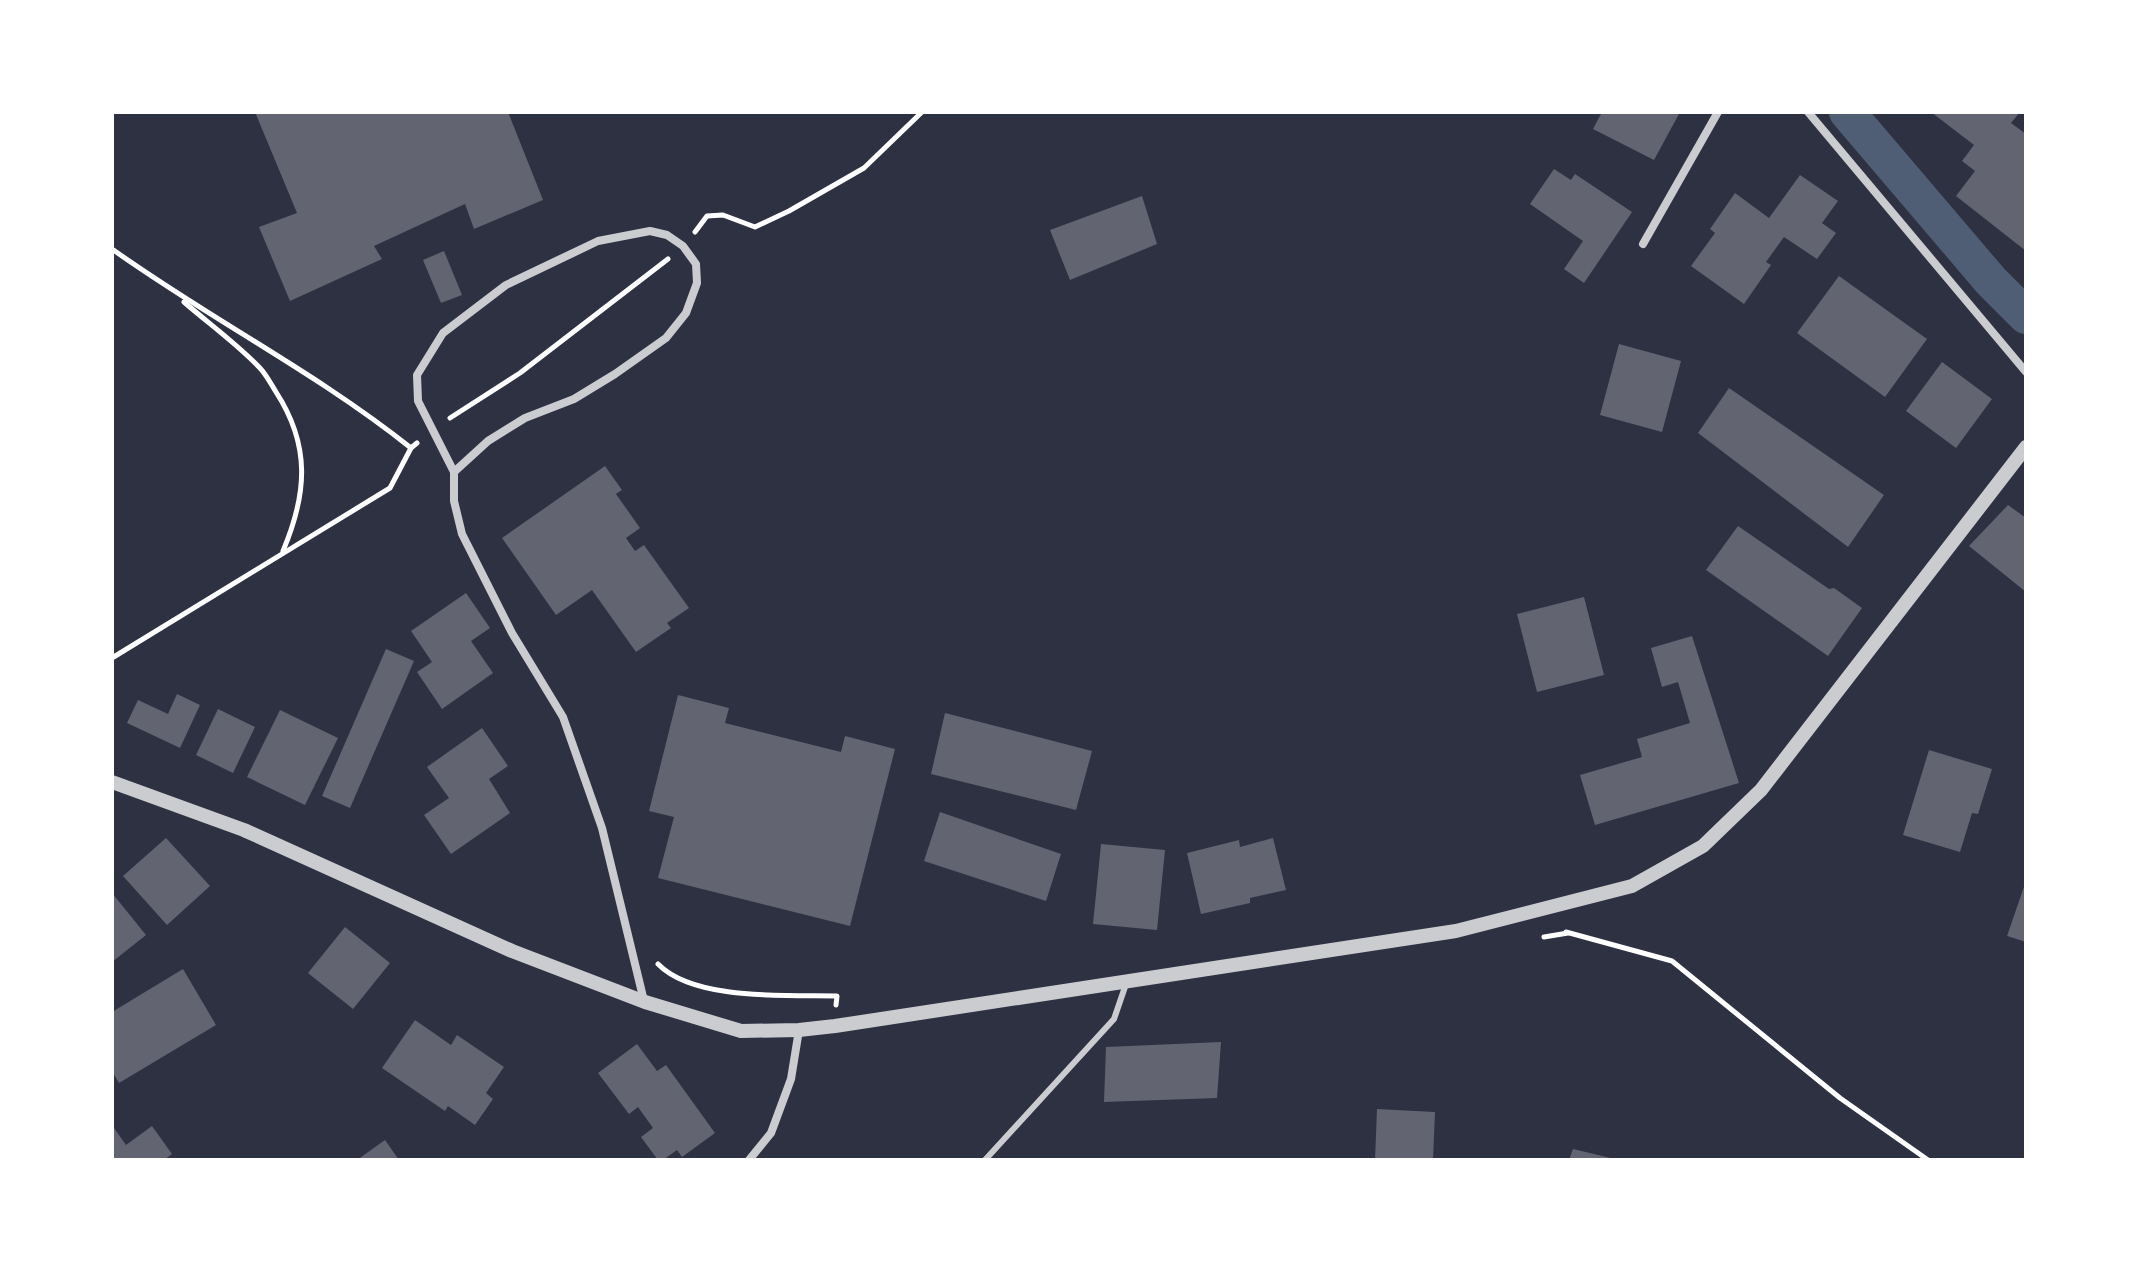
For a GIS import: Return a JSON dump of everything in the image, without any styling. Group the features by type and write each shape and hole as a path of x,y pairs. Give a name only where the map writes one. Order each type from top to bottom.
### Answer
{"street":[{"path":"1643,244 1718,112"},
{"path":"1808,112 2026,372"},
{"path":"454,472 488,441 525,418 574,399 666,338 686,313 697,283 696,264 683,246 667,235 650,231 598,241 506,285 443,333 417,375 418,401 454,472 454,501 462,534 512,633 563,717 602,828 645,1002"},
{"path":"112,782 244,830 512,951 645,1002 741,1031 835,1026 1456,931 1632,886 1703,846 1761,790 2026,447"},
{"path":"749,1160 771,1133 791,1079 799,1030"}],"lane":[{"path":"985,1160 1114,1019 1127,981"}],"path":[{"path":"112,249 174,293 277,353 345,398 411,448"},
{"path":"174,293 260,368 289,413 301,448 302,484 294,524 282,554"},
{"path":"112,658 390,488 411,448 432,430"},
{"path":"1553,929 1672,961 1840,1098 1928,1160"},
{"path":"657,963 667,973 723,993 837,996 835,1026"}],"building":[{"path":"255,112 508,112 543,200 474,229 465,204 374,246 382,259 290,301 259,227 297,213"},
{"path":"1602,112 1680,112 1654,160 1593,129"},
{"path":"1931,112 2020,112 2011,123 2026,134 2026,251 1956,196 1975,171 1962,161 1974,145"},
{"path":"1554,169 1571,180 1575,174 1632,212 1584,283 1564,269 1583,241 1530,204"},
{"path":"1800,175 1838,201 1822,223 1836,233 1817,259 1784,237 1766,262 1771,265 1744,304 1691,266 1715,233 1710,229 1735,193 1769,218"},
{"path":"1142,196 1157,244 1070,280 1050,230"},
{"path":"444,251 462,295 441,303 423,260"},
{"path":"1839,276 1927,339 1885,397 1797,333"},
{"path":"1619,344 1681,361 1662,432 1600,415"},
{"path":"1942,362 1992,399 1956,448 1906,411"},
{"path":"1729,388 1884,495 1848,547 1698,433"},
{"path":"605,466 622,490 616,494 640,528 626,538 635,551 644,545 689,608 667,623 671,628 636,652 592,590 556,615 502,538"},
{"path":"2008,505 2026,518 2026,592 1969,546"},
{"path":"1738,526 1862,608 1828,656 1706,570"},
{"path":"466,593 490,628 471,641 493,673 442,709 417,672 432,662 411,631"},
{"path":"1584,597 1604,675 1537,692 1517,614"},
{"path":"1692,636 1739,783 1595,825 1580,775 1642,757 1637,739 1690,723 1678,682 1662,687 1651,648"},
{"path":"386,649 414,661 350,808 322,796"},
{"path":"177,694 200,705 180,748 127,723 138,700 168,714"},
{"path":"678,695 729,708 725,723 841,752 845,736 895,749 850,926 658,878 674,817 649,811"},
{"path":"218,709 255,727 233,773 196,755"},
{"path":"280,710 338,738 305,805 247,777"},
{"path":"945,713 1092,751 1076,810 931,774"},
{"path":"482,728 508,766 489,779 510,813 451,854 424,815 449,798 427,767"},
{"path":"1929,750 1992,769 1978,814 1972,813 1960,852 1903,835"},
{"path":"940,812 1061,854 1046,901 924,861"},
{"path":"166,838 210,886 167,925 123,876"},
{"path":"1273,838 1286,890 1250,898 1250,903 1201,914 1187,853 1239,840 1240,847"},
{"path":"1101,844 1165,850 1157,930 1093,924"},
{"path":"2026,881 2026,942 2007,936"},
{"path":"112,893 146,935 112,962"},
{"path":"345,927 390,963 353,1009 308,973"},
{"path":"183,969 216,1025 119,1083 112,1071 112,1012"},
{"path":"415,1020 451,1045 457,1035 504,1067 486,1093 493,1099 475,1125 448,1106 445,1111 382,1068"},
{"path":"1221,1042 1217,1098 1104,1102 1106,1047"},
{"path":"637,1044 657,1071 666,1065 715,1133 682,1157 677,1150 658,1160 641,1137 653,1128 638,1107 629,1114 598,1073"},
{"path":"1377,1109 1435,1112 1433,1160 1375,1160"},
{"path":"112,1125 126,1145 152,1126 172,1154 164,1160 112,1160"},
{"path":"385,1140 399,1160 357,1160"},
{"path":"1573,1149 1615,1159 1615,1160 1569,1160"}],"waterway":[{"path":"1847,112 1991,281 2026,316"}]}
